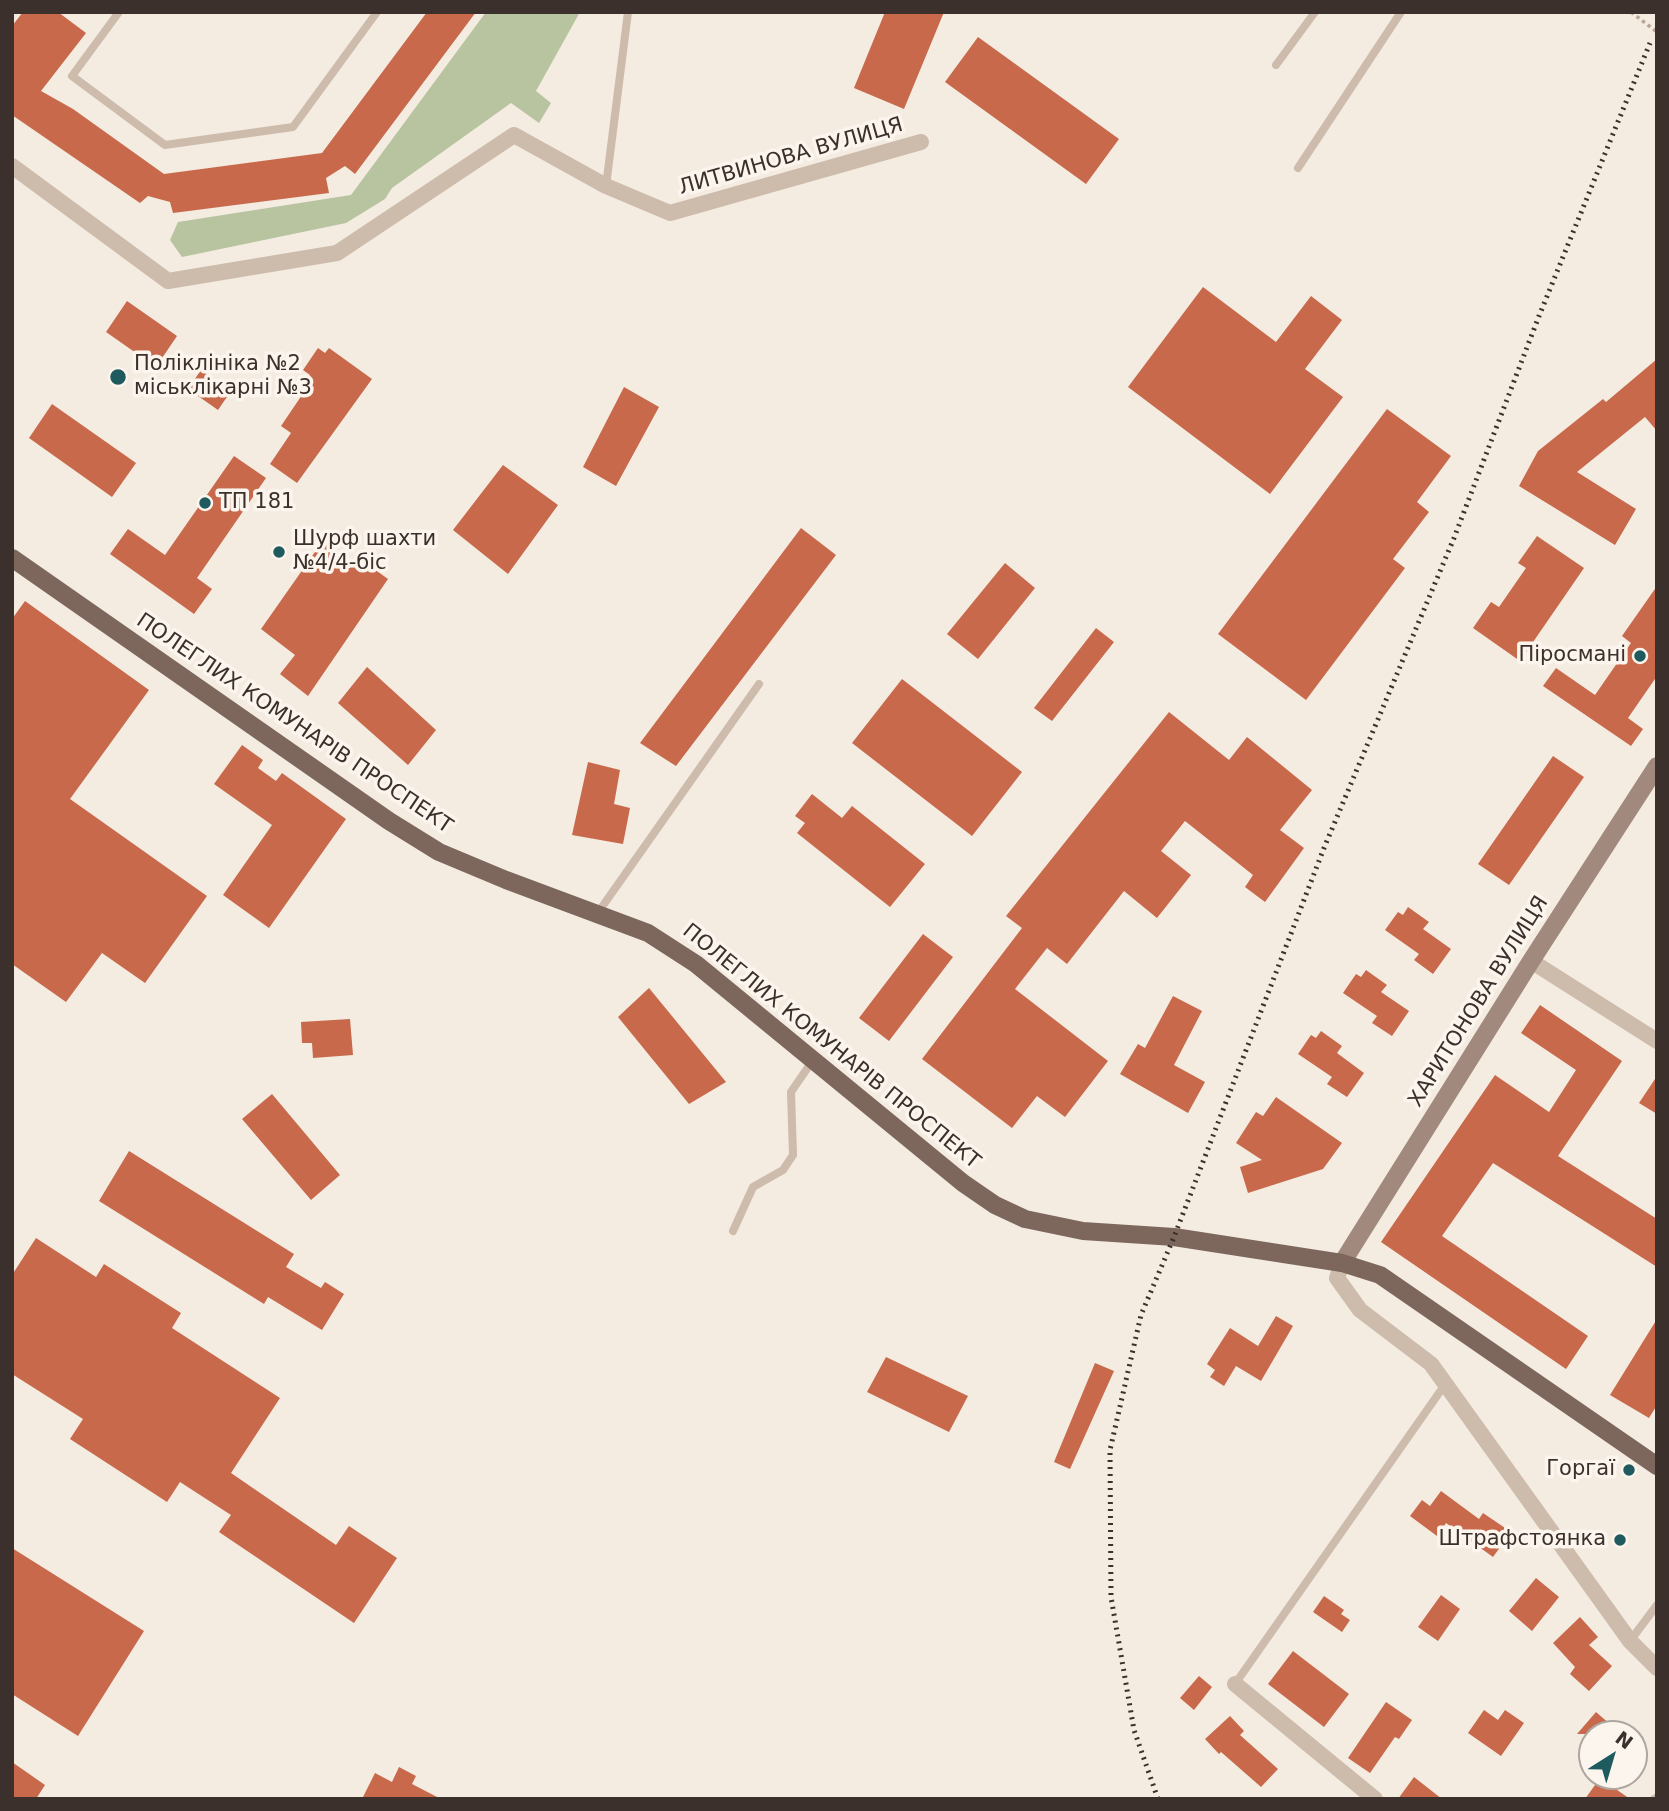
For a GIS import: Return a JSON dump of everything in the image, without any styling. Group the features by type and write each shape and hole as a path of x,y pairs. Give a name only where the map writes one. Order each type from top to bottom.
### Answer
{"main road":[{"name":"ПОЛЕГЛИХ КОМУНАРІВ ПРОСПЕКТ","path":"12,558 389,821 439,852 648,933 696,964 963,1183 995,1205 1025,1219 1083,1231 1174,1237 1342,1263 1380,1275 1657,1466"}],"street":[{"name":"ЛИТВИНОВА ВУЛИЦЯ","path":"12,166 168,281 337,253 513,135 606,186 670,213 921,142"},
{"name":"ХАРИТОНОВА ВУЛИЦЯ","path":"1342,1263 1657,766"},
{"path":"1531,961 1657,1041"},
{"path":"1342,1263 1337,1278 1360,1310 1431,1364 1630,1641 1657,1668"},
{"path":"1235,1684 1375,1799"}],"lane":[{"path":"119,12 72,76 166,145 293,127 377,12"},
{"path":"606,186 628,12"},
{"path":"1276,65 1315,12"},
{"path":"1298,168 1401,12"},
{"path":"597,914 759,684"},
{"path":"733,1231 753,1186 783,1170 793,1155 791,1092 813,1060"},
{"path":"1235,1684 1446,1383"},
{"path":"1630,1641 1657,1605"}],"path":[{"path":"1631,12 1657,32"}],"green space":[{"path":"486,12 580,12 536,91 551,103 539,123 511,103 392,188 385,199 346,223 182,257 170,240 178,222 351,195"}],"building":[{"path":"23,12 58,12 86,33 41,91 73,109 164,174 322,153 427,12 476,12 355,174 345,166 326,178 329,193 173,213 170,202 148,196 140,203 12,115 12,26"},
{"path":"885,12 944,12 904,109 854,88"},
{"path":"978,37 1119,139 1086,184 945,82"},
{"path":"1203,287 1276,342 1311,296 1342,320 1305,369 1343,397 1270,494 1128,387"},
{"path":"127,301 177,336 156,367 106,332"},
{"path":"318,348 325,353 329,348 372,379 297,483 270,464 291,433 281,426 302,395 298,392 310,375 303,370"},
{"path":"1657,359 1657,431 1645,417 1577,472 1636,509 1615,545 1519,486 1538,451 1603,399 1606,402"},
{"path":"201,370 231,391 218,410 188,389"},
{"path":"624,387 659,407 616,486 583,467"},
{"path":"52,404 136,463 112,497 29,438"},
{"path":"1387,409 1451,456 1417,502 1429,512 1393,559 1405,568 1306,700 1218,634"},
{"path":"234,456 266,478 197,578 212,589 194,614 110,554 128,529 165,555"},
{"path":"503,465 558,505 508,574 453,530"},
{"path":"801,528 836,555 676,766 640,743"},
{"path":"1537,536 1584,568 1520,661 1473,628 1491,602 1499,607 1526,568 1518,563"},
{"path":"322,542 352,564 356,556 388,579 308,696 280,674 295,655 261,629"},
{"path":"1005,563 1035,588 978,659 947,634"},
{"path":"1657,586 1657,676 1628,718 1643,729 1631,746 1543,686 1556,668 1595,695 1631,643 1622,636"},
{"path":"25,601 149,690 70,799 207,896 145,983 102,953 66,1002 12,964 12,619"},
{"path":"1096,628 1114,642 1052,721 1034,708"},
{"path":"367,667 436,730 408,765 338,703"},
{"path":"902,679 1022,772 972,836 852,743"},
{"path":"1169,712 1229,760 1247,737 1312,790 1280,830 1304,848 1265,902 1245,887 1253,875 1185,821 1161,851 1191,875 1157,918 1124,891 1067,964 1047,948 1015,989 1108,1061 1065,1117 1037,1096 1012,1128 922,1059 1022,928 1006,916"},
{"path":"242,745 263,760 258,768 276,781 282,773 346,819 269,928 223,895 272,825 214,784"},
{"path":"1553,756 1584,777 1509,885 1478,864"},
{"path":"588,762 620,770 614,804 630,808 623,844 572,835"},
{"path":"812,794 842,818 852,806 925,864 890,907 797,833 805,823 795,816"},
{"path":"1408,907 1429,922 1423,929 1451,949 1433,974 1414,960 1419,954 1385,930 1398,912 1403,915"},
{"path":"923,934 953,957 889,1041 859,1018"},
{"path":"1366,970 1387,985 1381,992 1409,1011 1392,1036 1372,1023 1377,1016 1343,993 1356,974 1361,977"},
{"path":"649,988 726,1082 689,1104 618,1017"},
{"path":"1173,996 1202,1011 1174,1065 1205,1082 1188,1113 1120,1074 1138,1044 1145,1048"},
{"path":"1540,1005 1622,1061 1558,1156 1657,1219 1657,1267 1493,1163 1442,1236 1588,1336 1566,1369 1381,1242 1495,1075 1549,1112 1576,1070 1521,1033"},
{"path":"350,1019 353,1055 313,1058 312,1043 302,1043 301,1022"},
{"path":"1321,1031 1342,1046 1337,1053 1364,1073 1347,1097 1327,1084 1332,1077 1298,1054 1311,1035 1316,1038"},
{"path":"1657,1076 1657,1114 1639,1103"},
{"path":"272,1094 340,1175 311,1200 242,1119"},
{"path":"1276,1097 1342,1143 1323,1169 1248,1193 1240,1167 1262,1160 1236,1143 1256,1112 1263,1116"},
{"path":"129,1151 294,1254 286,1267 321,1288 325,1282 344,1294 322,1330 268,1297 264,1304 99,1201"},
{"path":"36,1238 96,1277 104,1264 181,1313 172,1328 280,1398 231,1473 336,1545 349,1526 397,1558 354,1623 219,1532 231,1515 180,1482 167,1502 70,1439 83,1419 12,1374 12,1275"},
{"path":"1276,1316 1293,1326 1261,1381 1236,1366 1224,1386 1210,1377 1215,1370 1207,1364 1230,1328 1258,1346"},
{"path":"1657,1319 1657,1405 1649,1418 1610,1395"},
{"path":"886,1357 968,1396 949,1432 867,1392"},
{"path":"1095,1363 1114,1371 1070,1469 1054,1462"},
{"path":"1441,1491 1479,1519 1483,1513 1511,1532 1493,1557 1446,1523 1437,1536 1410,1516 1422,1500 1430,1506"},
{"path":"12,1548 144,1631 78,1736 12,1694"},
{"path":"1536,1578 1559,1597 1532,1631 1509,1611"},
{"path":"1441,1595 1460,1609 1438,1641 1418,1627"},
{"path":"1324,1596 1344,1610 1341,1614 1350,1620 1342,1632 1313,1612"},
{"path":"1580,1617 1598,1637 1589,1645 1612,1666 1589,1691 1570,1674 1575,1667 1553,1643"},
{"path":"1293,1651 1349,1694 1324,1727 1268,1684"},
{"path":"1199,1676 1212,1687 1194,1710 1180,1698"},
{"path":"1386,1702 1412,1720 1399,1739 1395,1737 1370,1773 1348,1758"},
{"path":"1484,1710 1498,1720 1505,1710 1524,1723 1501,1756 1468,1733"},
{"path":"1596,1712 1605,1720 1589,1720"},
{"path":"1230,1716 1244,1731 1240,1735 1278,1769 1261,1787 1221,1752 1219,1754 1205,1739"},
{"path":"12,1762 45,1785 36,1799 12,1799"},
{"path":"399,1767 416,1776 412,1784 441,1799 362,1799 375,1773 392,1782"},
{"path":"1414,1777 1442,1799 1398,1799"},
{"path":"1591,1790 1617,1790 1630,1799 1585,1799"}],"railway":[{"path":"1158,1799 1134,1730 1111,1597 1110,1450 1141,1315 1174,1237 1324,848 1454,538 1539,316 1650,43"}],"place":[{"name":"Поліклініка №2 міськлікарні №3","path":"118,377"},
{"name":"ТП 181","path":"205,503"},
{"name":"Шурф шахти №4/4-біс","path":"279,552"},
{"name":"Піросмані","path":"1640,656"},
{"name":"Горгаї","path":"1629,1470"},
{"name":"Штрафстоянка","path":"1620,1540"}]}
